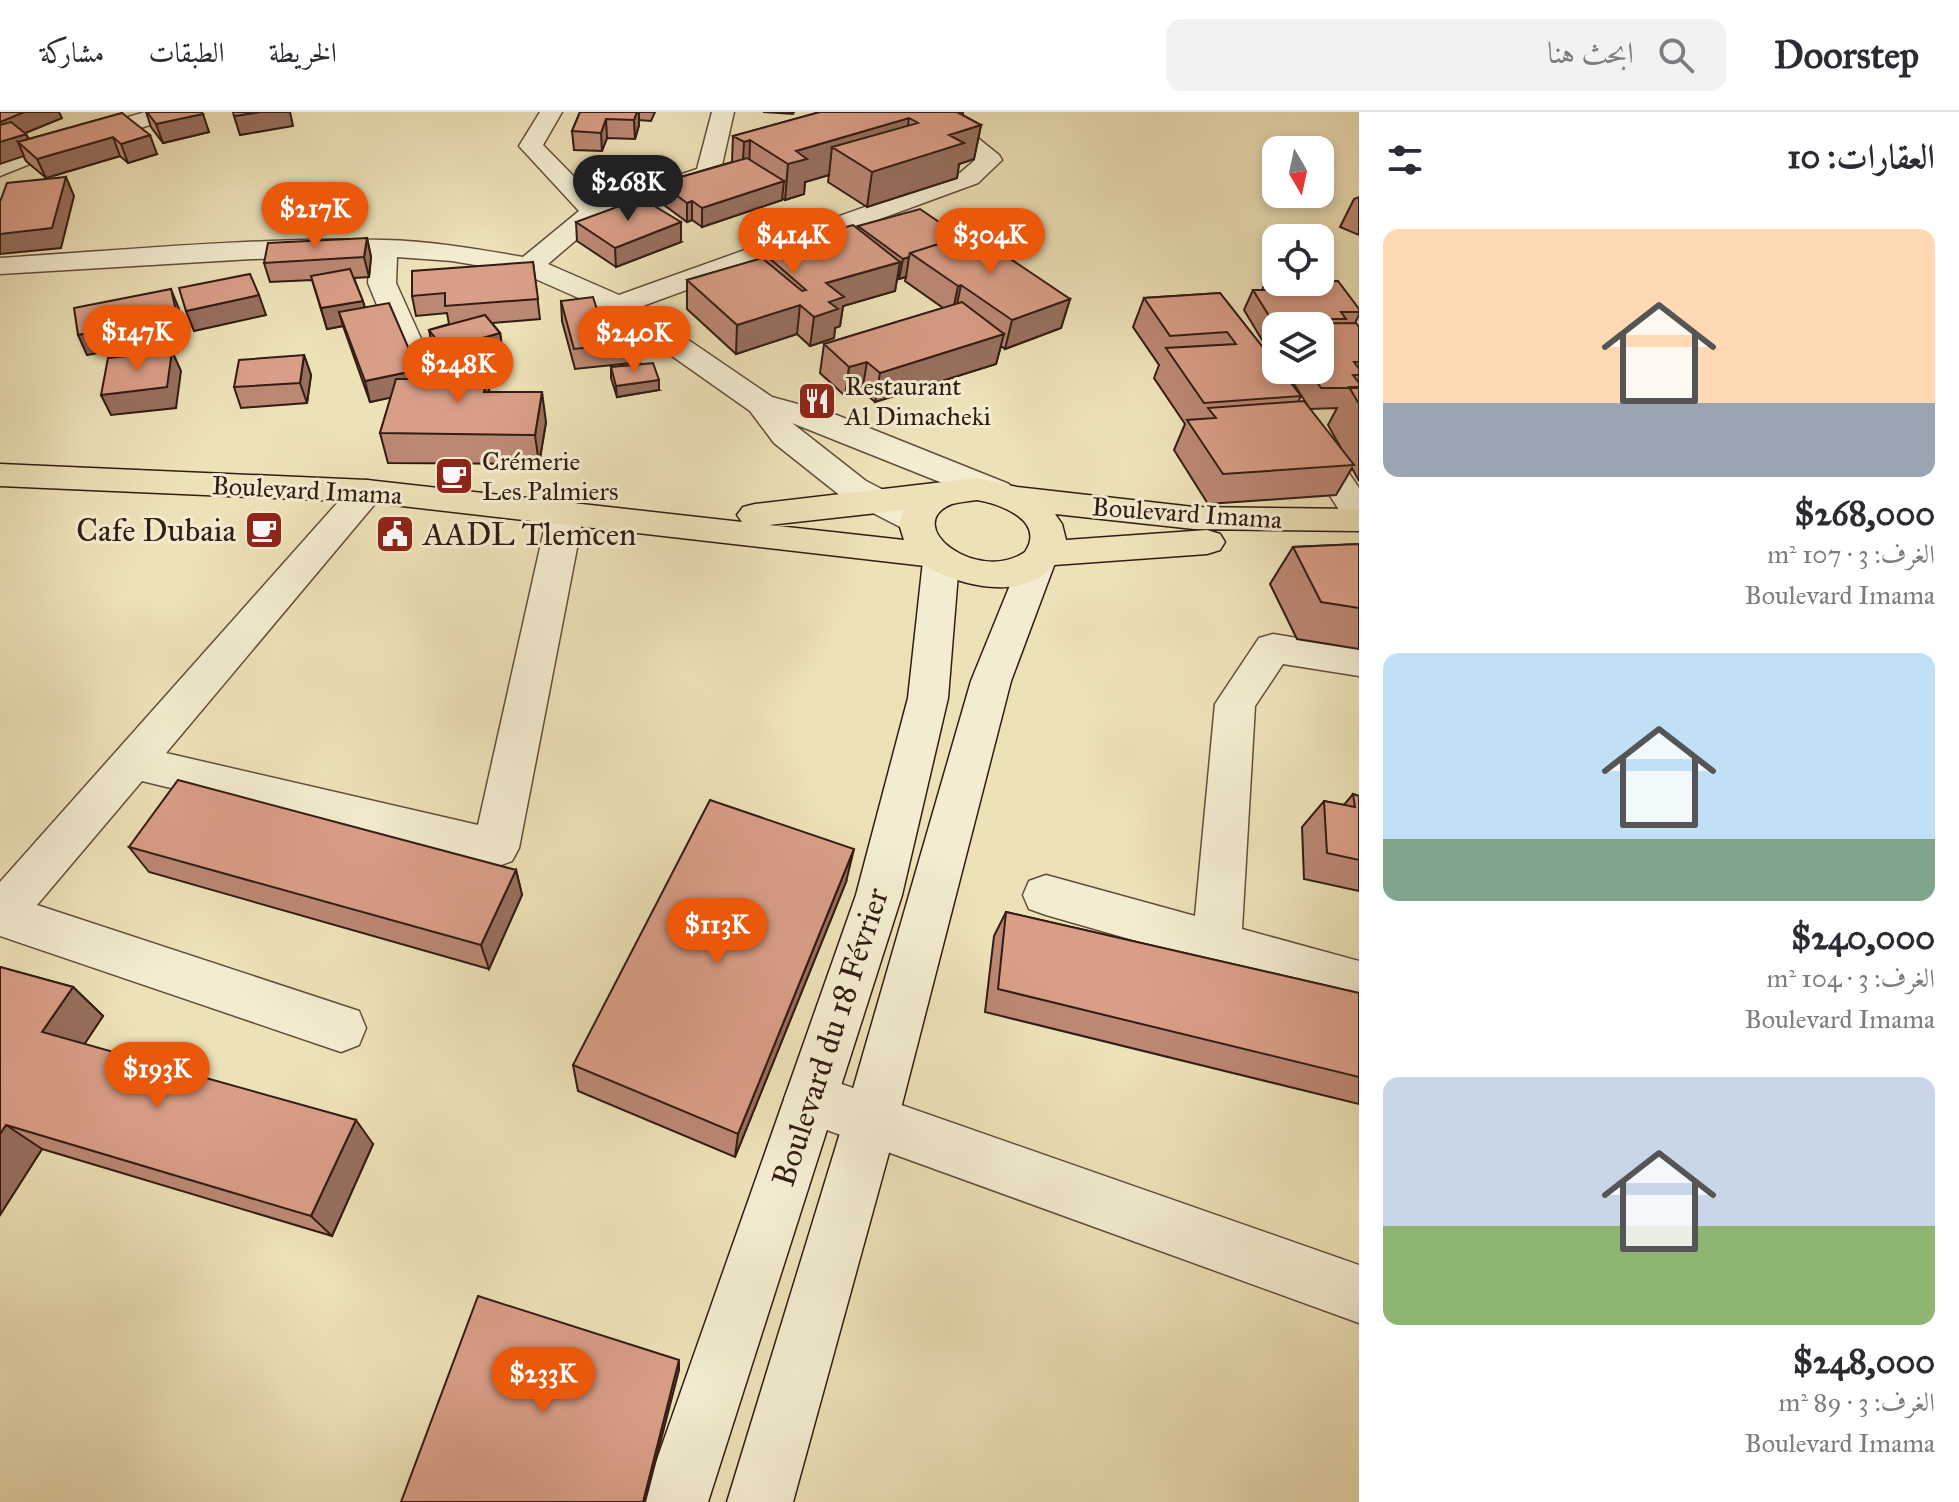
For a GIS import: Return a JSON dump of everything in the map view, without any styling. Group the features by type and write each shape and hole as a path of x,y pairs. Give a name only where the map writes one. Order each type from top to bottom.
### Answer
{"main road":[{"name":"Boulevard Imama","path":"0,475 367,491 661,524 930,546"},
{"path":"977,489 1006,495 1030,507 1048,530 1050,542 1041,559 1025,570 992,575 957,569 930,546 920,510 940,495 977,489"},
{"name":"Boulevard Imama","path":"661,524 940,495"},
{"name":"Boulevard Imama","path":"1006,495 1194,518 1359,517"},
{"name":"Boulevard Imama","path":"1041,559 1173,543 1359,539"}],"street":[{"path":"0,169 52,147 169,112"},
{"path":"551,112 531,146 594,212"},
{"path":"708,173 723,112"},
{"path":"618,305 969,178 990,160 956,132 923,112"},
{"path":"529,266 594,212 736,164"},
{"path":"384,248 382,283 425,383"},
{"path":"0,266 252,251 384,248 452,253 529,266 618,305 761,404 786,436 854,489 879,503 930,546"},
{"path":"761,404 823,421 1006,495"},
{"path":"1292,414 1359,517"},
{"path":"341,1028 0,912 134,762 367,491"},
{"path":"134,762 496,848 566,512"},
{"name":"Boulevard du 18 Février","path":"675,1502 879,895 928,698 930,546"},
{"name":"Boulevard du 18 Février","path":"760,1502 871,1120 991,681 1041,559"},
{"path":"1217,943 1235,704 1273,648 1359,662"},
{"path":"1046,895 1359,983"},
{"path":"810,1099 1359,1294"}],"building":[{"path":"0,112 24,112 0,122"},
{"path":"147,112 201,112 203,114 156,124"},
{"path":"233,112 260,112 234,116"},
{"path":"580,112 637,112 634,120 606,119 601,133 572,131"},
{"path":"820,112 957,112 981,125 949,135 964,143 872,172 832,147 918,123 909,118 796,151 807,159 788,164 750,140 744,142 733,136"},
{"path":"122,113 150,135 121,144 113,137 37,159 18,142"},
{"path":"11,122 26,134 0,142 0,125"},
{"path":"747,158 784,181 702,208 692,201 687,203 660,183"},
{"path":"66,177 52,228 0,234 0,202 7,183"},
{"path":"641,198 681,222 615,248 576,222"},
{"path":"920,209 961,237 910,253 903,259 858,226"},
{"path":"853,225 900,262 826,283 844,297 829,302 838,309 814,317 800,305 737,325 687,280 762,258 802,291 806,290 760,250"},
{"path":"972,233 1070,299 1012,320 910,253"},
{"path":"367,238 364,257 264,263 268,243"},
{"path":"533,262 538,299 445,306 445,293 412,296 412,271"},
{"path":"350,269 363,301 321,308 311,276"},
{"path":"250,274 259,295 186,311 179,288"},
{"path":"1334,281 1338,281 1359,312 1341,312 1346,319 1334,319 1334,312 1267,312 1253,290 1262,290 1262,296 1334,296"},
{"path":"171,289 177,315 78,335 74,308"},
{"path":"1220,293 1262,346 1262,384 1292,384 1301,396 1204,403 1166,348 1236,344 1227,332 1170,336 1144,298"},
{"path":"593,297 598,313 628,310 639,342 574,349 561,301"},
{"path":"962,302 1004,334 880,373 867,362 849,367 824,344"},
{"path":"389,303 418,370 365,381 339,312"},
{"path":"485,315 500,333 444,349 429,330"},
{"path":"1334,323 1356,323 1359,327 1359,362 1354,362 1359,375 1353,375 1359,388 1321,388 1318,384 1334,384"},
{"path":"172,351 167,387 101,395 108,358"},
{"path":"304,355 300,383 234,387 239,360"},
{"path":"653,363 659,380 616,386 611,367"},
{"path":"425,364 479,364 476,378 487,378 484,392 542,392 535,435 380,433 396,379 420,379"},
{"path":"1349,387 1359,387 1359,404"},
{"path":"1304,401 1354,465 1223,474 1187,420 1216,418 1208,408"},
{"path":"1359,544 1359,608 1321,602 1293,547"},
{"path":"178,780 516,870 481,945 129,847"},
{"path":"1353,794 1359,796 1359,860 1327,853 1324,801 1355,807"},
{"path":"710,800 854,849 738,1134 573,1065"},
{"path":"1006,912 1359,993 1359,1077 998,989"},
{"path":"0,967 73,987 42,1032 356,1120 311,1216 6,1125 0,1134"},
{"path":"478,1296 679,1360 643,1502 401,1502"}],"place":[{"name":"Restaurant Al Dimacheki","path":"817,401"},
{"name":"Crémerie Les Palmiers","path":"454,476"},
{"name":"Cafe Dubaia","path":"264,530"},
{"name":"AADL Tlemcen","path":"395,534"}]}
